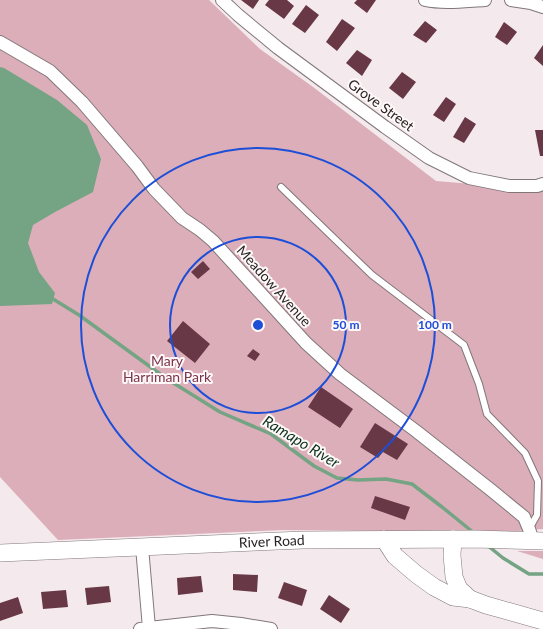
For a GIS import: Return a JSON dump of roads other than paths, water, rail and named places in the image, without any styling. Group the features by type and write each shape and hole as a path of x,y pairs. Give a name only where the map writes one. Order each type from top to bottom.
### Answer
{"street":[{"name":"Grove Street","path":"222,0 278,48 429,158 469,178 509,186 537,186 543,184"},
{"path":"425,0 456,2 486,0"},
{"path":"511,0 531,3 543,7"},
{"name":"Meadow Avenue","path":"0,42 50,71 82,102 137,166 154,189 182,218 213,240 306,344 340,374 416,431 524,517 531,538"},
{"name":"River Road","path":"0,553 302,540 531,538"},
{"path":"384,539 395,556 416,574 434,587 453,597 470,599 543,621"},
{"path":"453,539 452,555 454,577 459,589 470,599"},
{"path":"142,547 145,628 212,621 271,629"}],"lane":[{"path":"281,188 372,275 464,345 479,384 487,414 525,453 538,481 537,515 531,538"}],"waterway":[{"name":"Ramapo River","path":"53,299 79,315 167,379 220,412 271,434 314,466 337,478 358,480 386,479 412,484 474,533"},
{"name":"Ramapo River","path":"487,545 503,558 529,574 543,574"}],"park label":[{"name":"Mary Harriman Park","path":"167,370"}]}
